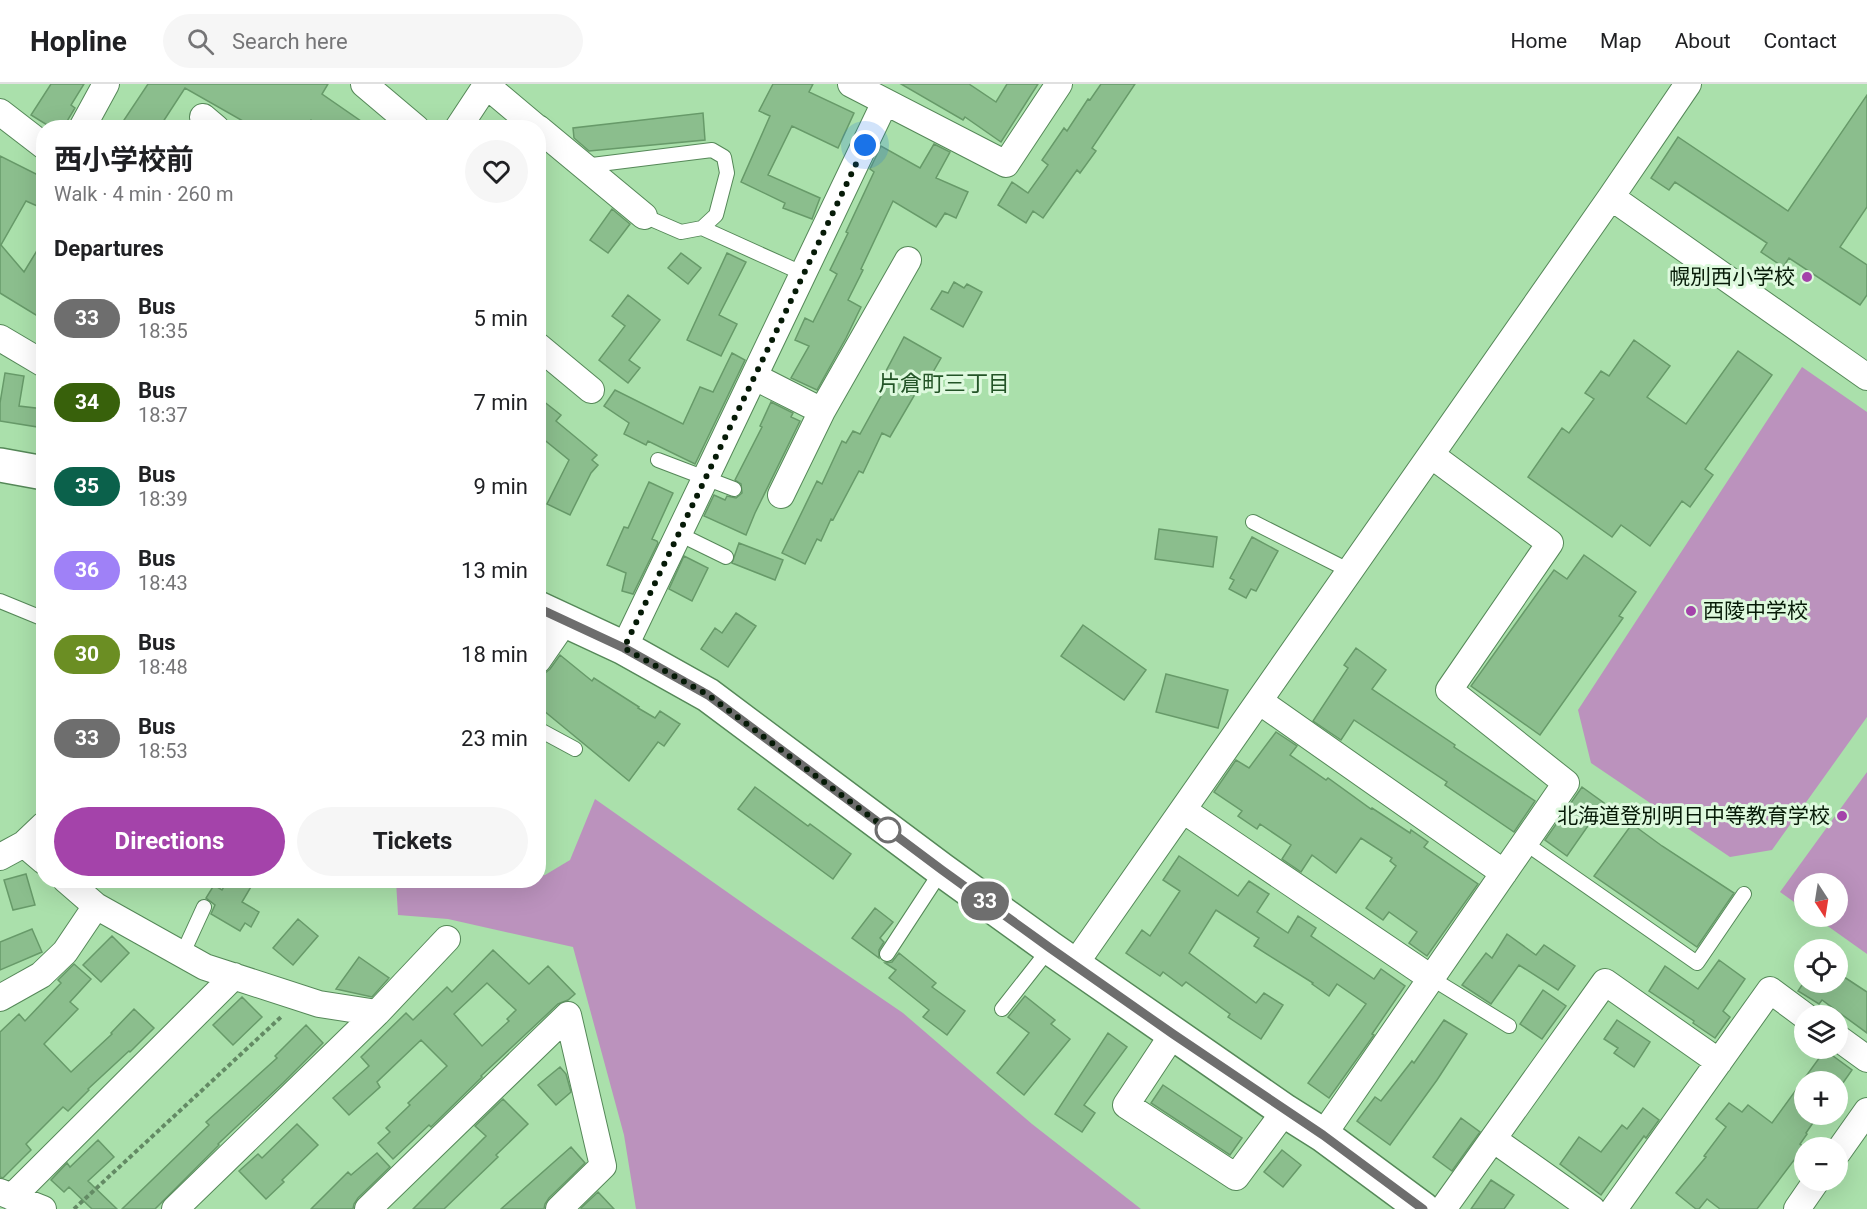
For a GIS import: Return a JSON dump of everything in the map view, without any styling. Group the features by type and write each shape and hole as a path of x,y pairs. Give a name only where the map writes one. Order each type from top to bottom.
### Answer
{"main road":[{"path":"0,465 36,471"},
{"path":"552,615 624,648 708,695 942,870 1173,1034 1323,1135 1423,1209"}],"street":[{"path":"86,120 106,84"},
{"path":"364,84 407,120"},
{"path":"463,120 487,84 529,120"},
{"path":"851,84 1005,164 1059,84"},
{"path":"1062,956 1183,810 1688,84"},
{"path":"624,648 885,102"},
{"path":"0,112 36,140"},
{"path":"546,135 644,216"},
{"path":"1611,197 1867,377"},
{"path":"781,495 822,411 908,260"},
{"path":"0,338 36,359"},
{"path":"546,353 591,390"},
{"path":"755,377 822,411"},
{"path":"1323,1135 1566,783 1449,690 1550,543 1431,455"},
{"path":"546,634 552,615"},
{"path":"1259,701 1504,873"},
{"path":"1183,810 1431,978"},
{"path":"0,857 24,844 36,833"},
{"path":"24,844 36,854"},
{"path":"75,888 96,906 206,967 319,1004 377,1013"},
{"path":"0,998 41,975 65,952 96,906"},
{"path":"175,1209 377,1013 447,939"},
{"path":"43,1209 6,1195 234,976"},
{"path":"1443,1209 1605,982 1719,1062"},
{"path":"1614,1209 1770,990 1794,1008"},
{"path":"368,1209 568,1015 603,1166 559,1209"},
{"path":"1173,1034 1126,1105 1236,1177 1285,1111"},
{"path":"1848,1045 1867,1059"},
{"path":"1848,1138 1867,1110"},
{"path":"1493,1139 1592,1209"},
{"path":"1797,1209 1809,1191"}],"lane":[{"path":"584,166 712,150 724,157 727,173 716,215 702,228 681,232 644,216"},
{"path":"702,228 804,274"},
{"path":"658,460 734,489"},
{"path":"1253,522 1350,571"},
{"path":"679,534 726,556"},
{"path":"0,601 36,616"},
{"path":"546,733 575,749"},
{"path":"1525,843 1697,963 1744,894"},
{"path":"888,954 942,870"},
{"path":"182,955 204,907"},
{"path":"1002,1009 1062,956"},
{"path":"1431,978 1509,1026"}],"path":[{"path":"74,1209 302,998"}],"shaded area":[{"path":"1802,367 1867,412 1867,717 1772,850 1730,857 1591,763 1578,710"},
{"path":"1867,772 1867,954 1829,927 1848,927 1848,873 1794,873 1794,902 1780,892"},
{"path":"595,799 903,1013 1032,1124 1141,1209 636,1209 624,1135 573,947 448,919 398,915 396,888 546,888 546,874 570,860"}],"building":[{"path":"51,84 84,84 71,105 75,108 68,120 39,120 31,115"},
{"path":"148,84 328,84 322,94 359,120 241,120 185,88 164,120 124,120"},
{"path":"773,84 813,84 809,92 854,113 838,148 792,126 768,175 820,198 812,219 783,208 785,203 741,182 770,116 759,111"},
{"path":"901,84 969,84 996,102 1007,84 1038,84 1001,142 965,117 963,120"},
{"path":"1101,84 1135,84 1092,148 1096,151 1080,173 1077,170 1043,218 1033,211 1026,223 998,205 1012,182 1028,193 1048,165 1042,160 1064,128 1067,131"},
{"path":"1867,95 1867,207 1840,247 1867,265 1867,295 1860,305 1789,258 1783,267 1761,252 1767,243 1675,182 1669,190 1651,178 1678,137 1788,211"},
{"path":"703,113 705,140 589,151 574,138 573,128"},
{"path":"934,144 950,152 936,178 968,192 956,218 945,213 936,227 893,201 848,300 861,307 817,390 791,378 809,346 795,340 805,318 813,322 837,274 830,270 874,172 870,169 881,146 920,168"},
{"path":"0,156 36,174 36,205 26,201 1,245 24,272 36,252 36,315 0,293"},
{"path":"612,209 630,224 608,253 590,240"},
{"path":"681,253 701,268 688,284 668,268"},
{"path":"727,253 746,262 719,315 737,324 721,356 687,340"},
{"path":"954,282 964,288 967,284 982,292 963,327 931,309 942,291 948,293"},
{"path":"628,295 660,320 629,360 640,368 628,383 599,360 625,326 612,316"},
{"path":"904,337 941,358 922,391 918,389 890,437 882,433 863,473 859,471 821,541 817,539 805,564 782,553 817,481 822,484 842,441 846,443 853,431 860,434 892,376 885,373"},
{"path":"1634,340 1670,366 1647,397 1686,424 1738,351 1772,375 1705,469 1713,475 1690,507 1682,501 1650,546 1621,525 1612,537 1528,477 1562,428 1569,433 1594,399 1585,393 1601,371 1609,376"},
{"path":"732,353 745,360 695,464 648,441 646,445 624,434 629,423 604,406 615,390 683,424 700,387 713,392"},
{"path":"5,373 24,376 19,406 36,408 36,427 0,421 0,403"},
{"path":"771,402 793,413 791,417 800,421 746,535 704,516 714,495 725,500 727,496 736,498 742,493 741,484 735,480 762,427 760,426"},
{"path":"546,403 561,415 556,421 597,455 592,460 598,465 591,473 570,515 547,504 569,460 546,441"},
{"path":"649,482 673,493 652,539 658,543 633,594 622,591 626,573 607,565 624,527 628,528"},
{"path":"1159,529 1217,537 1213,567 1155,559"},
{"path":"1252,537 1278,551 1256,591 1251,589 1246,598 1229,589 1234,580 1230,578"},
{"path":"739,543 783,560 775,580 732,563"},
{"path":"1584,555 1636,592 1619,616 1623,618 1540,735 1471,686 1554,570 1567,579"},
{"path":"684,556 708,568 692,601 669,589"},
{"path":"736,613 756,626 728,667 701,649 715,628 722,633"},
{"path":"1083,625 1146,670 1124,700 1061,656"},
{"path":"1356,648 1386,670 1372,689 1535,801 1514,832 1445,785 1447,782 1354,720 1341,740 1313,721 1348,668 1344,665"},
{"path":"560,655 592,681 594,678 655,718 660,711 680,724 664,746 658,742 629,781 546,713 546,672"},
{"path":"1166,674 1228,690 1218,728 1156,712"},
{"path":"1276,732 1297,746 1290,755 1326,780 1328,778 1371,809 1410,833 1411,830 1428,842 1424,847 1478,884 1427,956 1409,943 1417,932 1389,912 1383,920 1366,908 1396,866 1390,861 1392,858 1361,838 1336,873 1312,855 1301,872 1282,859 1291,845 1260,824 1257,829 1238,816 1242,811 1214,792 1236,760 1249,768"},
{"path":"755,787 851,854 833,879 738,809"},
{"path":"1582,787 1604,803 1567,856 1545,840"},
{"path":"1632,824 1734,893 1697,947 1594,876"},
{"path":"1179,856 1238,896 1249,881 1269,894 1257,912 1288,933 1298,916 1316,928 1311,936 1374,979 1381,969 1405,986 1372,1034 1374,1035 1329,1098 1308,1083 1366,1004 1337,984 1329,996 1313,983 1254,946 1259,938 1216,910 1189,953 1256,1003 1264,993 1283,1005 1261,1039 1228,1017 1230,1014 1186,982 1182,986 1163,972 1160,976 1126,953 1142,930 1150,936 1180,891 1163,880"},
{"path":"26,874 35,905 13,910 4,880"},
{"path":"212,888 222,890 223,888 250,888 242,902 259,912 251,927 245,923 240,931 211,914 215,905 206,898"},
{"path":"875,908 893,922 880,938 884,942 879,950 879,958 852,938"},
{"path":"298,919 318,936 293,965 273,948"},
{"path":"32,929 42,952 0,970 0,942"},
{"path":"1507,934 1536,955 1544,945 1575,966 1558,990 1519,965 1491,1004 1462,985 1486,953 1492,958"},
{"path":"112,936 129,953 101,982 83,965"},
{"path":"493,950 529,984 548,966 575,994 558,1004 481,1076 431,1127 429,1125 393,1159 378,1143 390,1132 386,1128 410,1105 408,1103 447,1066 421,1040 377,1082 380,1087 349,1115 333,1098 369,1066 361,1057 406,1013 413,1020 447,987 452,992","holes":["487,983 516,1010 507,1019 509,1021 482,1046 454,1014"]},
{"path":"899,953 936,983 932,987 965,1011 947,1035 923,1017 929,1010 889,978 896,970 885,963 892,962"},
{"path":"359,957 389,978 372,997 336,989"},
{"path":"1719,960 1745,979 1723,1011 1730,1017 1715,1038 1649,991 1665,966 1698,989"},
{"path":"74,964 91,979 70,1002 78,1009 44,1044 71,1072 112,1034 134,1009 154,1028 88,1089 68,1111 63,1107 26,1144 31,1150 3,1178 0,1177 0,1032 19,1014 25,1021 61,983 58,980"},
{"path":"1848,980 1867,992 1867,1033 1848,1019 1848,1005 1829,1005 1822,1000 1819,1004 1801,993 1848,993"},
{"path":"1543,990 1566,1006 1542,1039 1520,1024"},
{"path":"1025,996 1055,1020 1051,1024 1070,1039 1024,1095 997,1073 1029,1033 1008,1017"},
{"path":"242,997 262,1017 233,1045 213,1025"},
{"path":"1444,1020 1467,1034 1390,1145 1357,1121 1375,1097 1381,1101 1412,1061 1414,1063"},
{"path":"1617,1020 1650,1042 1634,1067 1614,1053 1618,1048 1604,1039"},
{"path":"306,1025 323,1043 283,1083 218,1144 155,1209 122,1209 209,1125 206,1122 277,1058 275,1056"},
{"path":"1108,1033 1127,1047 1084,1105 1095,1113 1082,1132 1055,1114"},
{"path":"1818,1059 1837,1059 1852,1070 1848,1076 1848,1071 1810,1071"},
{"path":"560,1067 566,1074 571,1092 556,1105 538,1085"},
{"path":"1163,1085 1242,1138 1230,1155 1151,1103"},
{"path":"1794,1093 1794,1125 1811,1125 1805,1137 1794,1137 1794,1160 1757,1209 1720,1209 1707,1199 1699,1209 1696,1209 1676,1193 1706,1157 1704,1156 1726,1127 1716,1119 1729,1103 1742,1112 1748,1105 1772,1123"},
{"path":"503,1099 528,1124 496,1155 498,1157 444,1209 413,1209 486,1136 475,1126"},
{"path":"1643,1108 1659,1120 1646,1138 1644,1136 1601,1195 1560,1164 1579,1137 1601,1152 1622,1125 1627,1129"},
{"path":"1461,1118 1480,1132 1452,1171 1433,1157"},
{"path":"297,1124 318,1145 266,1199 239,1171 258,1154 262,1158"},
{"path":"98,1140 114,1157 88,1181 117,1209 92,1209 69,1187 64,1192 51,1180 67,1163 70,1167"},
{"path":"571,1147 585,1163 549,1198 544,1209 501,1209"},
{"path":"1282,1150 1301,1165 1283,1187 1264,1172"},
{"path":"377,1153 390,1167 358,1198 353,1209 311,1209 348,1172 351,1175"},
{"path":"1491,1180 1514,1195 1504,1209 1471,1209"},
{"path":"598,1192 614,1209 581,1209 581,1208"}],"bus line":[{"name":"33","path":"546,612 624,648 708,695 1050,948 1323,1135 1423,1209"}],"place":[{"name":"幌別西小学校","path":"1807,277"},
{"name":"西陵中学校","path":"1691,611"},
{"name":"北海道登別明日中等教育学校","path":"1842,816"}],"district":[{"name":"片倉町三丁目","path":"944,383"}],"route":[{"path":"865,145 624,648 708,695 888,830"}]}
